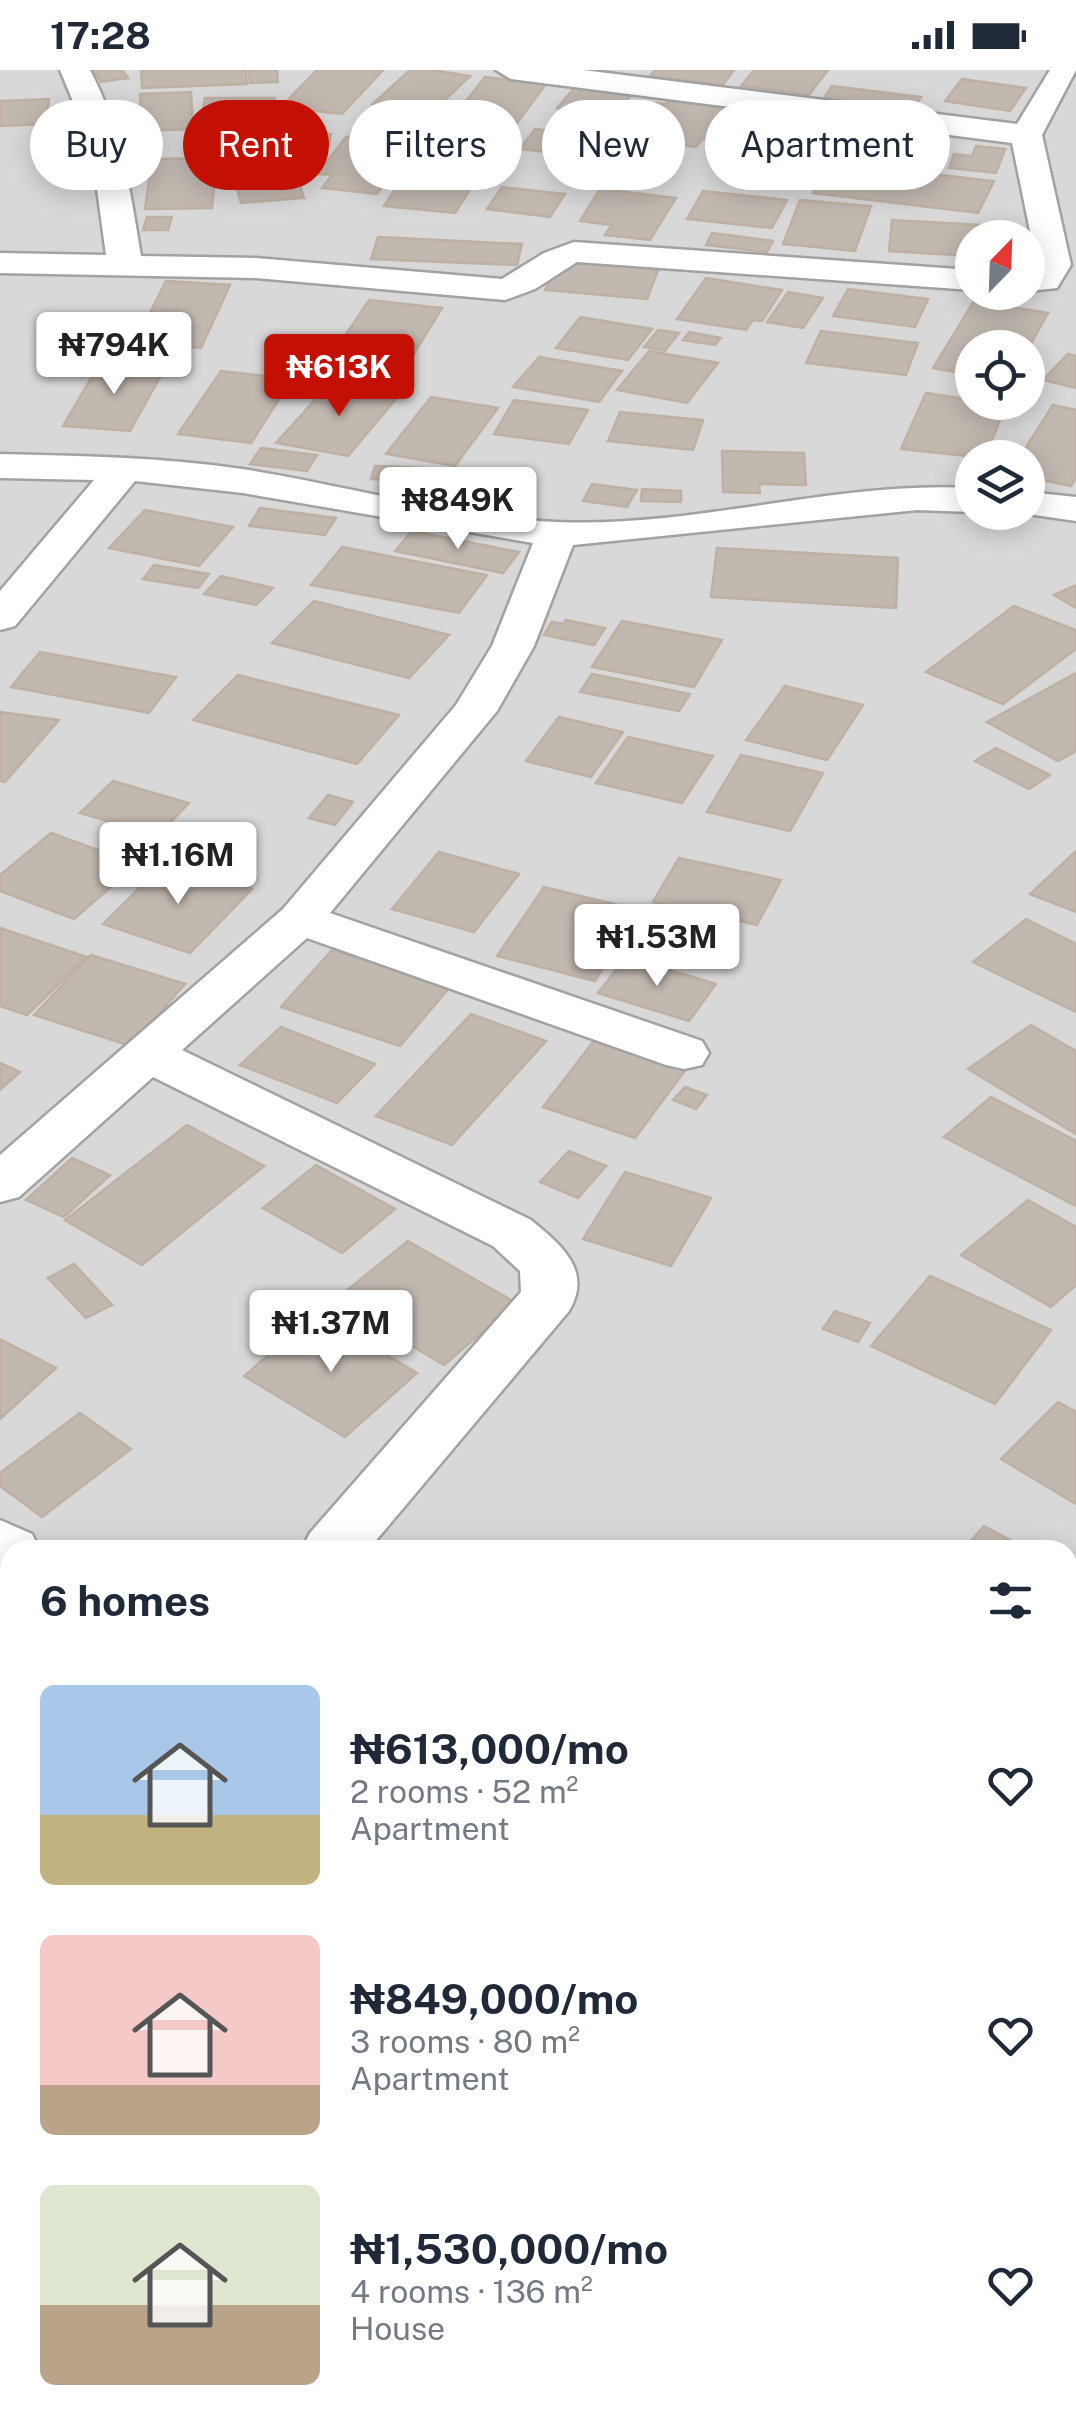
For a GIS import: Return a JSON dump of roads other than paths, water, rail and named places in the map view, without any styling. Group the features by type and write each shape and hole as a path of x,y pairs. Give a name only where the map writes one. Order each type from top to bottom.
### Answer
{"street":[{"path":"75,70 99,116 112,157 125,266"},
{"path":"511,70 1026,135"},
{"path":"1026,135 1065,70"},
{"path":"1026,135 1060,227 1054,265 1045,280"},
{"path":"0,263 290,270 506,290 559,256 574,252 955,279"},
{"path":"0,466 124,469 243,482 462,522 557,534 629,531 917,498 955,499"},
{"path":"0,617 124,469"},
{"path":"1045,506 1076,509"},
{"path":"0,1184 300,919 475,711 514,646 557,534"},
{"path":"300,919 684,1053"},
{"path":"146,1053 512,1233 548,1264 549,1297 341,1540"}]}
